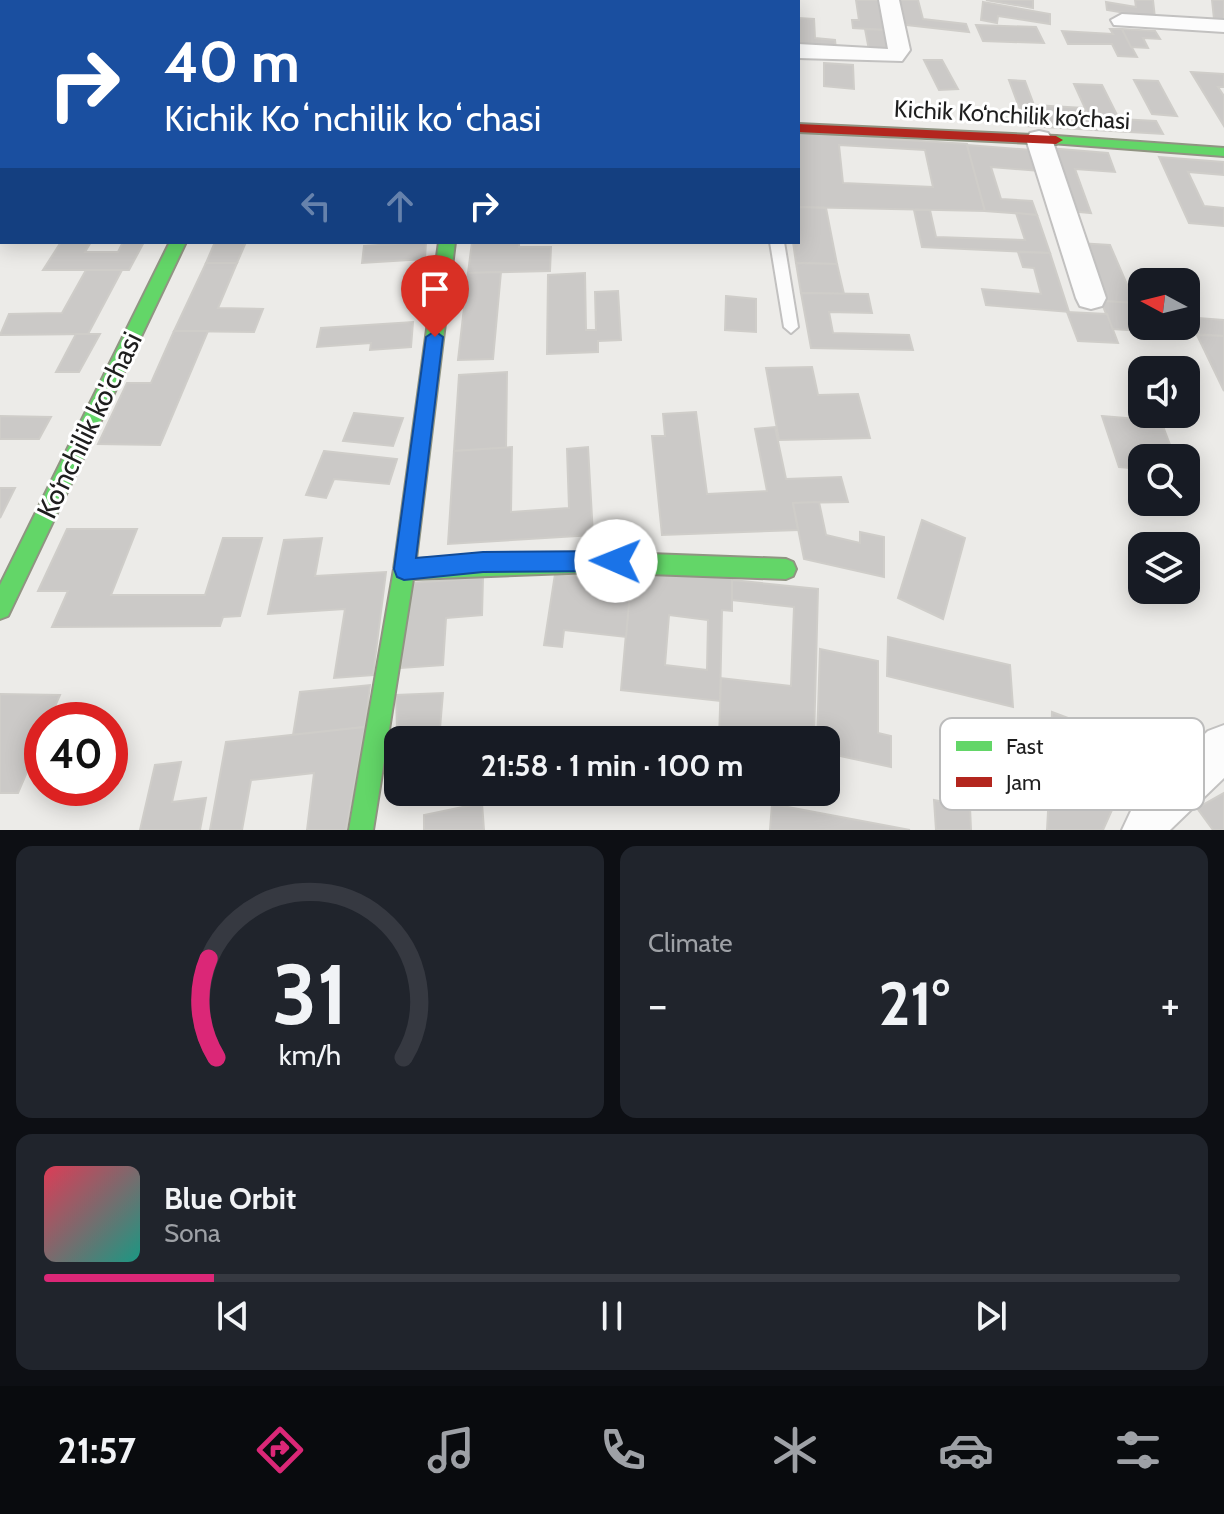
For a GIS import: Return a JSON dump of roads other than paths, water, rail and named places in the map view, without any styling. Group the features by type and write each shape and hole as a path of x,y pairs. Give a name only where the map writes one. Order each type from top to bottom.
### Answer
{"street":[{"path":"800,51 894,56 899,50 889,0"},
{"path":"1122,20 1224,26"},
{"name":"Kichik Ko‘nchilik ko‘chasi","path":"800,128 1039,139 1224,152"},
{"path":"1039,139 1091,298"},
{"name":"Ko‘nchilik ko'chasi","path":"0,608 177,244"},
{"path":"361,830 404,569 447,244"},
{"path":"404,569 483,562 585,560 786,569"},
{"path":"1204,766 1224,747"},
{"path":"1146,830 1156,810"}],"lane":[{"path":"777,244 791,327"}]}
